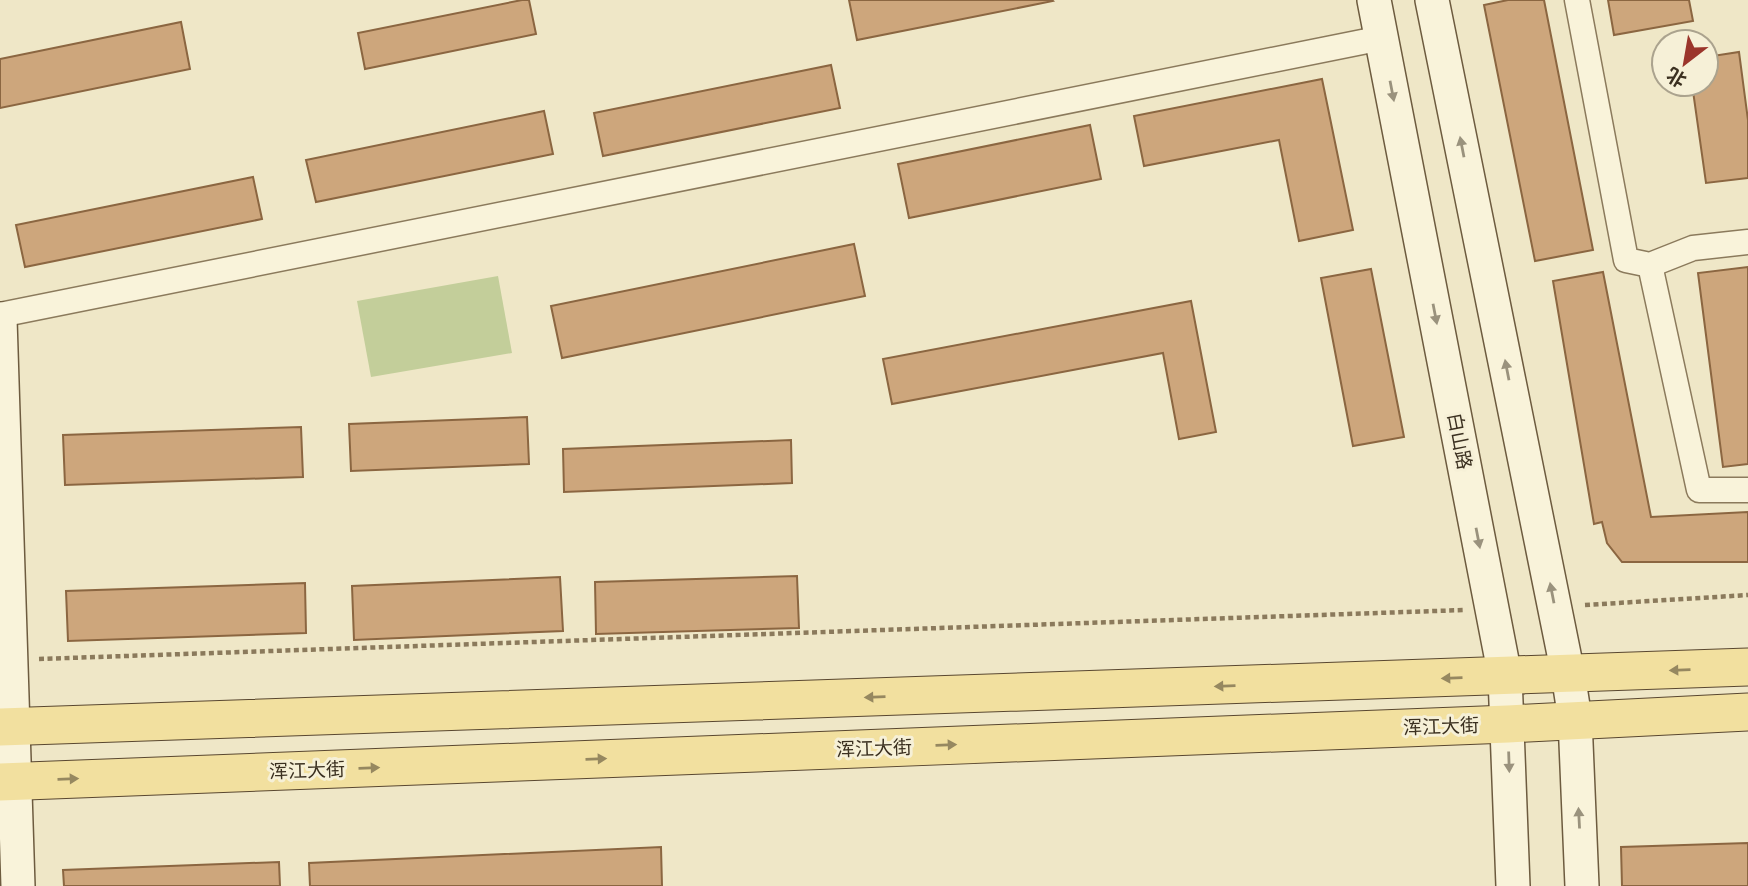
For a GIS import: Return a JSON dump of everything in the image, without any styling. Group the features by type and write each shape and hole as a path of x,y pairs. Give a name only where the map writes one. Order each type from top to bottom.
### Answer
{"main road":[{"path":"7,726 1748,667"},
{"name":"浑江大街","path":"8,782 1508,724 1748,712"}],"street":[{"name":"白山路","path":"1374,0 1505,676 1513,886"},
{"path":"1432,0 1569,674 1575,719 1583,886"},
{"path":"1577,0 1626,260 1650,265 1693,248 1748,242"},
{"path":"18,886 8,782 7,726 12,660 0,317 1382,38"},
{"path":"1650,265 1699,491 1748,490"}],"path":[{"path":"1555,607 1748,595"},
{"path":"12,660 1492,609"}],"green space":[{"path":"498,276 512,353 371,377 357,301"}],"building":[{"path":"529,0 536,34 365,69 358,33"},
{"path":"849,0 1052,0 1053,1 857,40"},
{"path":"1508,0 1544,0 1593,250 1535,261 1484,5"},
{"path":"1608,0 1689,0 1693,21 1614,35"},
{"path":"181,22 190,69 0,108 0,59"},
{"path":"1739,52 1748,120 1748,178 1706,183 1694,98 1720,98 1720,55"},
{"path":"831,65 840,108 603,156 594,113"},
{"path":"1322,79 1353,230 1299,241 1279,140 1144,166 1134,116"},
{"path":"544,111 553,154 316,202 306,160"},
{"path":"1090,125 1101,179 909,218 898,164"},
{"path":"253,177 262,219 25,267 16,225"},
{"path":"854,244 865,296 562,358 551,306"},
{"path":"1748,267 1748,464 1723,467 1698,273"},
{"path":"1371,269 1404,437 1353,446 1321,278"},
{"path":"1603,272 1651,517 1748,512 1748,562 1622,562 1607,543 1602,522 1594,524 1553,281"},
{"path":"1191,301 1216,432 1179,439 1163,353 892,404 883,359"},
{"path":"527,417 529,464 351,471 349,424"},
{"path":"301,427 303,477 65,485 63,435"},
{"path":"791,440 792,483 564,492 563,449"},
{"path":"797,576 799,628 596,634 595,582"},
{"path":"560,577 563,631 354,640 352,586"},
{"path":"305,583 306,633 68,641 66,591"},
{"path":"1748,843 1748,886 1622,886 1621,847"},
{"path":"661,847 662,886 310,886 309,863"},
{"path":"279,862 280,886 64,886 63,870"}]}
